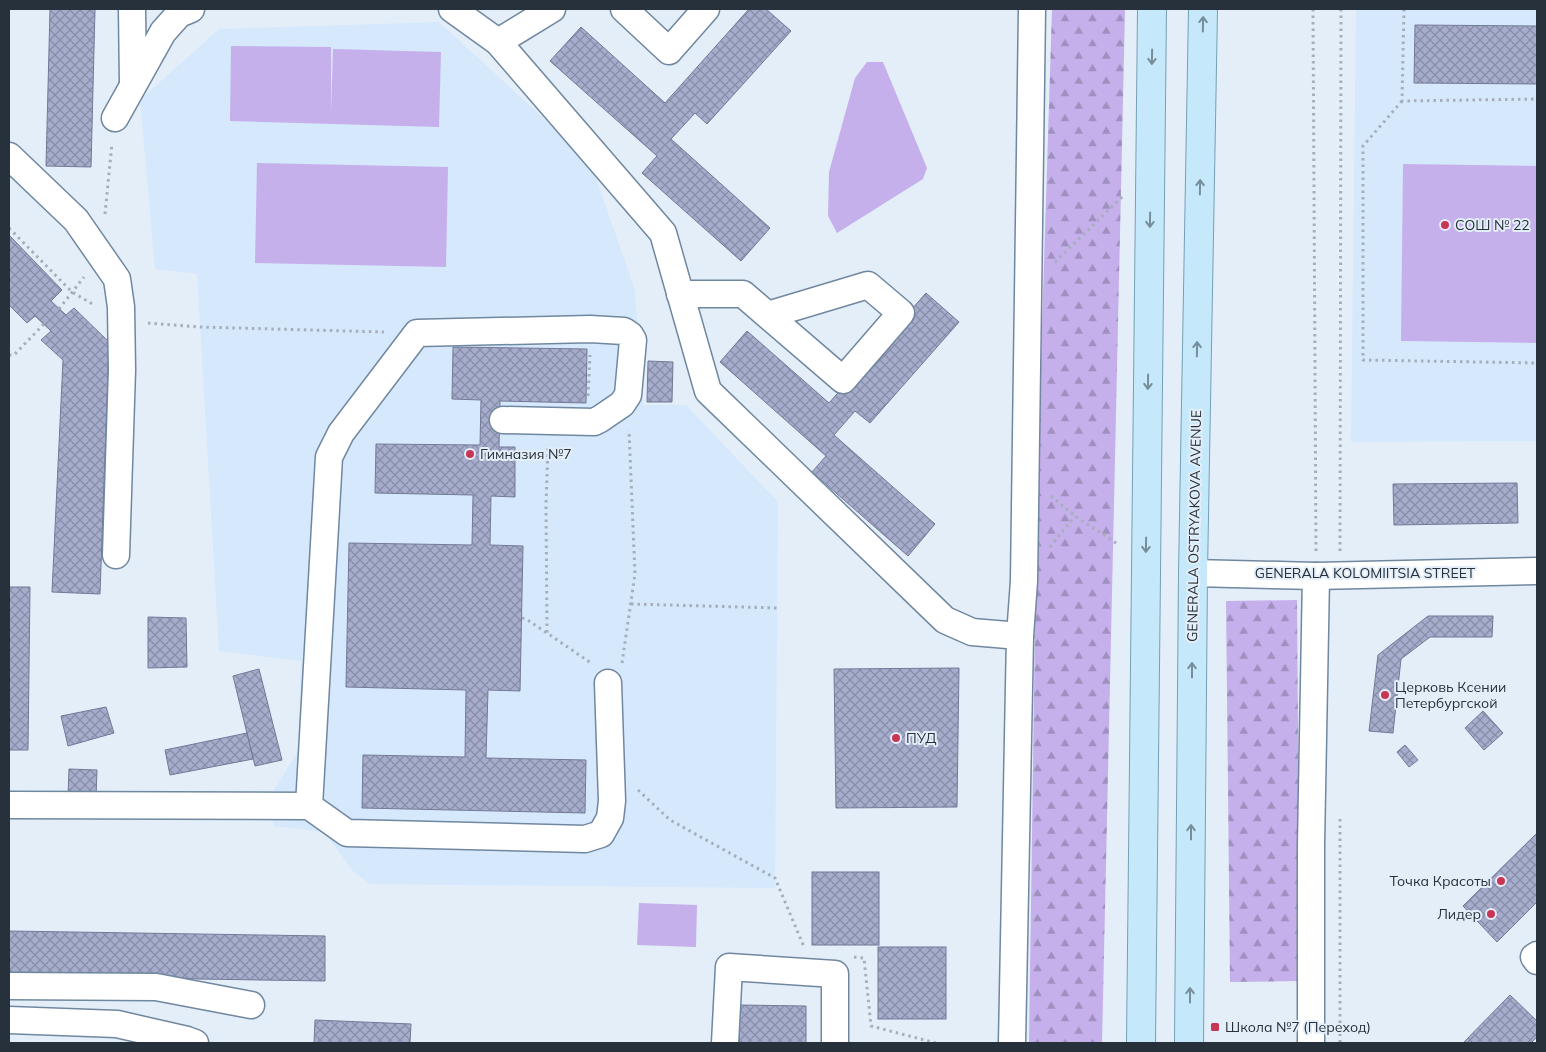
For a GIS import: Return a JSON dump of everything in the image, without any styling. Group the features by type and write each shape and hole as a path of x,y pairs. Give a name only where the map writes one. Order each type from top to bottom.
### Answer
{"main road":[{"path":"1141,1043 1152,9"},
{"name":"GENERALA OSTRYAKOVA AVENUE","path":"1189,1043 1193,573 1203,9"}],"street":[{"path":"132,9 134,85"},
{"path":"115,118 163,32 179,14 191,9"},
{"path":"452,9 498,42 663,233 708,391 945,620 972,632 1020,636"},
{"path":"498,42 552,9"},
{"path":"624,9 669,51 706,9"},
{"path":"1012,1043 1020,636 1024,581 1032,9"},
{"path":"9,156 76,220 117,279 121,307 122,370 116,554"},
{"path":"680,294 743,294 843,380 901,313 868,285 768,315"},
{"path":"309,806 330,457 342,433 417,333 590,329 624,331 630,335 632,340 628,395 622,404 600,420 594,422 503,420"},
{"name":"GENERALA KOLOMIITSIA STREET","path":"1193,573 1328,576 1537,571"},
{"path":"1311,1043 1310,845 1328,576"},
{"path":"9,805 309,806 347,833 585,839 601,834 610,818 612,801 609,671"},
{"path":"1537,954 1534,957 1537,961"},
{"path":"725,1043 729,967 835,974 835,1043"},
{"path":"9,986 156,987 251,1005"},
{"path":"9,1020 118,1034 187,1040 195,1043"}],"path":[{"path":"1313,9 1328,576"},
{"path":"1328,576 1342,9"},
{"path":"1404,9 1402,101 1363,146 1363,360 1537,363"},
{"path":"1402,101 1537,99"},
{"path":"1029,287 1128,190"},
{"path":"9,355 14,355 44,324"},
{"path":"200,327 417,333"},
{"path":"522,618 609,671 631,604 635,574 628,395"},
{"path":"1026,475 1075,516 1126,550"},
{"path":"546,497 547,633"},
{"path":"631,604 778,608"},
{"path":"637,790 670,820 775,878"},
{"path":"1340,814 1340,1043"}],"shaded area":[{"name":"СОШ № 22","path":"1356,9 1537,9 1537,441 1351,442"},
{"name":"Гимназия №7","path":"439,22 590,161 635,290 643,405 686,405 778,502 775,888 370,884 353,871 324,832 274,826 272,793 298,751 301,661 219,651 197,274 155,269 140,100 219,29"}],"green space":[{"path":"1052,9 1125,9 1102,1043 1029,1043 1037,485"},
{"path":"231,46 331,47 331,113 333,49 441,52 439,127 230,121"},
{"path":"867,62 883,62 927,168 923,179 837,233 828,216 829,172 855,78"},
{"path":"257,163 448,167 446,267 255,263"},
{"path":"1403,164 1537,166 1537,343 1401,341"},
{"path":"1297,600 1300,981 1230,982 1226,601"},
{"path":"639,903 697,905 696,947 637,945"}],"building":[{"path":"50,9 95,9 91,167 46,166"},
{"path":"749,9 766,9 791,31 707,124 695,113 671,139 770,228 741,261 642,173 657,156 550,61 581,27 665,103"},
{"path":"1415,25 1537,26 1537,84 1414,83"},
{"path":"9,235 62,290 51,301 66,315 74,308 109,342 100,594 52,592 63,360 41,340 51,331 35,316 27,323 9,305"},
{"path":"926,293 959,322 870,423 855,411 834,435 935,524 908,556 812,472 826,456 720,362 747,331 829,403"},
{"path":"453,347 587,349 586,403 500,401 499,447 515,447 515,497 491,496 490,545 523,546 520,691 488,690 486,758 586,760 585,813 362,808 363,755 465,757 466,690 346,687 349,543 472,545 473,495 375,493 376,444 480,445 481,400 452,399"},
{"path":"648,361 673,362 672,402 647,402"},
{"path":"1517,483 1518,523 1394,525 1393,484"},
{"path":"9,587 30,587 28,750 9,750"},
{"name":"Церковь Ксении Петербургской","path":"1428,616 1493,616 1492,637 1430,637 1401,659 1393,733 1369,731 1378,655"},
{"path":"148,617 186,618 187,667 148,668"},
{"name":"ПУД","path":"959,668 957,807 836,808 834,669"},
{"path":"259,669 282,760 255,766 233,676"},
{"path":"106,707 114,733 68,746 61,716"},
{"path":"1483,711 1503,733 1484,750 1465,728"},
{"path":"247,733 253,759 170,775 165,750"},
{"path":"1405,745 1418,760 1409,767 1397,752"},
{"path":"69,769 97,770 96,797 68,796"},
{"path":"1537,833 1537,902 1497,942 1463,906"},
{"path":"812,872 879,872 879,945 812,945"},
{"path":"9,931 325,936 325,981 9,976"},
{"path":"878,947 946,947 946,1019 878,1019"},
{"path":"1510,995 1537,1021 1537,1037 1531,1043 1463,1043"},
{"path":"739,1005 806,1006 806,1043 739,1043"},
{"path":"315,1020 411,1024 410,1043 314,1043"}],"place":[{"name":"СОШ № 22","path":"1445,225"},
{"name":"Гимназия №7","path":"470,454"},
{"name":"Церковь Ксении Петербургской","path":"1385,695"},
{"name":"ПУД","path":"896,738"},
{"name":"Точка Красоты","path":"1501,881"},
{"name":"Лидер","path":"1491,914"},
{"name":"Школа №7 (Переход)","path":"1215,1027"}]}
